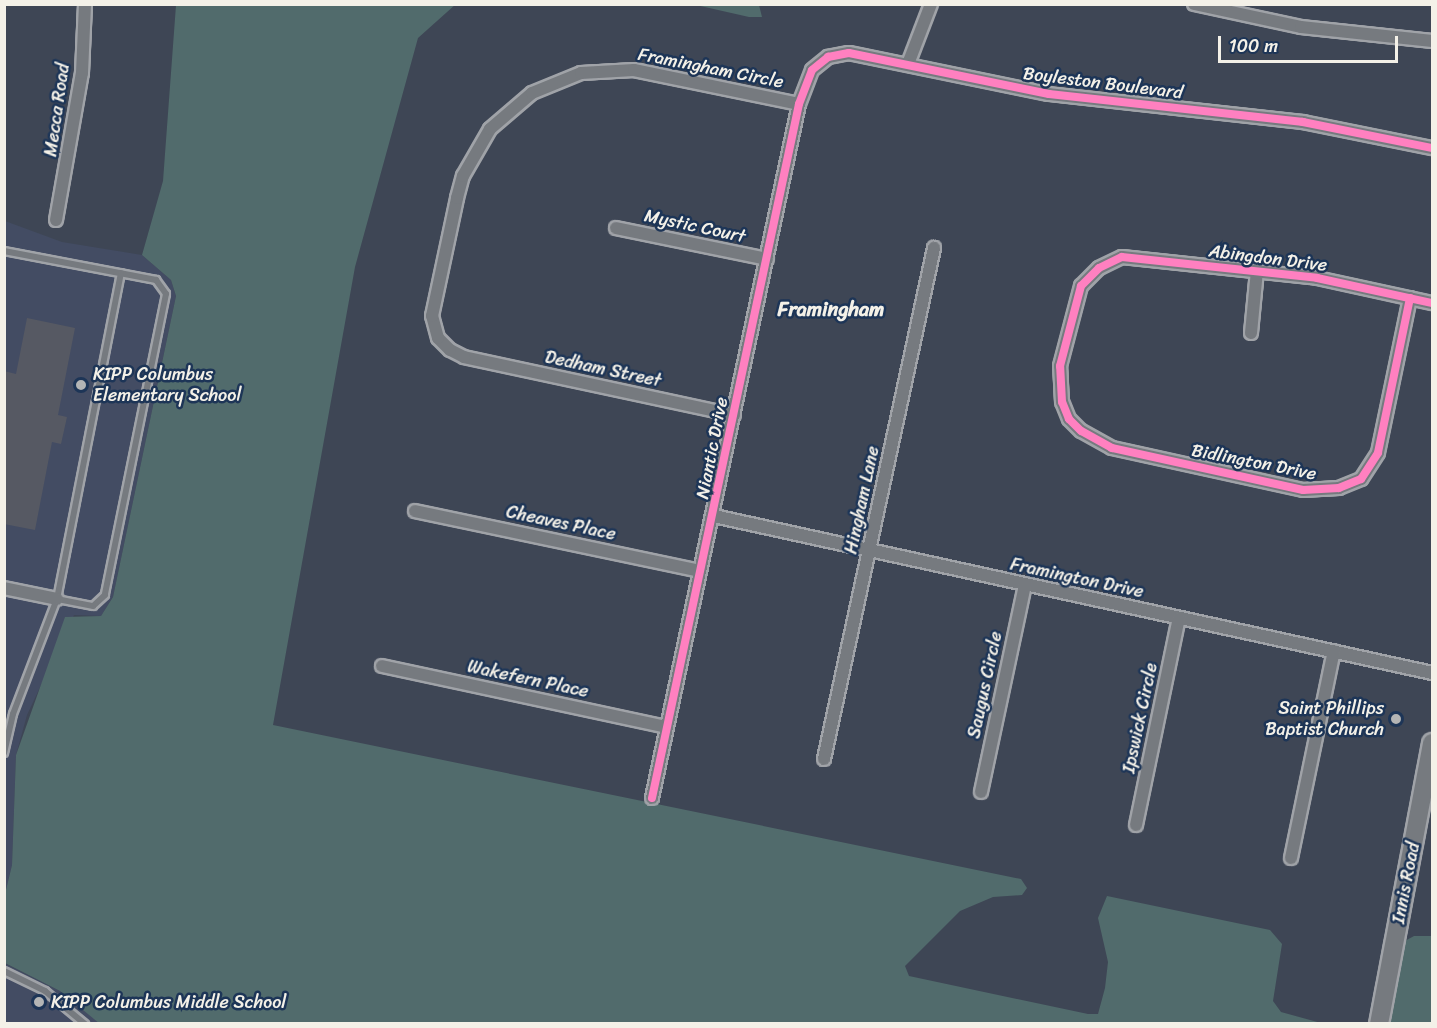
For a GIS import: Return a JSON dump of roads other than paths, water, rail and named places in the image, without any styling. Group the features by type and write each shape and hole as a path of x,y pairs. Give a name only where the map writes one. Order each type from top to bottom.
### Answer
{"main road":[{"name":"Innis Road","path":"1379,1023 1432,743"}],"street":[{"name":"Mecca Road","path":"56,220 82,73 85,4"},
{"path":"908,64 931,4"},
{"path":"1194,4 1302,27 1432,41"},
{"name":"Boyleston Boulevard","path":"799,104 812,70 828,57 849,53 1049,94 1303,122 1432,148"},
{"name":"Framingham Circle","path":"464,357 438,338 432,316 457,198 490,129 531,93 581,73 634,70 799,104"},
{"name":"Niantic Drive","path":"652,798 700,571 714,516 799,104"},
{"name":"Mystic Court","path":"616,228 766,259"},
{"name":"Hingham Lane","path":"824,759 934,248"},
{"name":"Abingdon Drive","path":"1069,419 1062,402 1060,366 1081,286 1099,268 1122,257 1317,278 1432,303"},
{"path":"1251,333 1257,271"},
{"name":"Bidlington Drive","path":"1069,419 1112,448 1303,490 1339,488 1361,479 1378,453 1410,298"},
{"name":"Dedham Street","path":"464,357 734,415"},
{"name":"Cheaves Place","path":"415,511 700,571"},
{"name":"Framington Drive","path":"714,516 1432,673"},
{"name":"Saugus Circle","path":"981,792 1024,585"},
{"path":"4,588 57,599"},
{"name":"Ipswick Circle","path":"1136,825 1179,618"},
{"path":"1291,858 1334,651"},
{"name":"Wakefern Place","path":"382,666 667,728"}],"lane":[{"path":"4,251 156,280 166,294 105,595 93,606 57,599"},
{"path":"4,753 13,714 57,599 121,273"},
{"path":"4,971 45,991 85,1023"}],"place":[{"name":"KIPP Columbus Elementary School","path":"81,385"},
{"name":"Saint Phillips Baptist Church","path":"1396,719"},
{"name":"KIPP Columbus Middle School","path":"39,1002"}],"district":[{"name":"Framingham","path":"831,309"}]}
